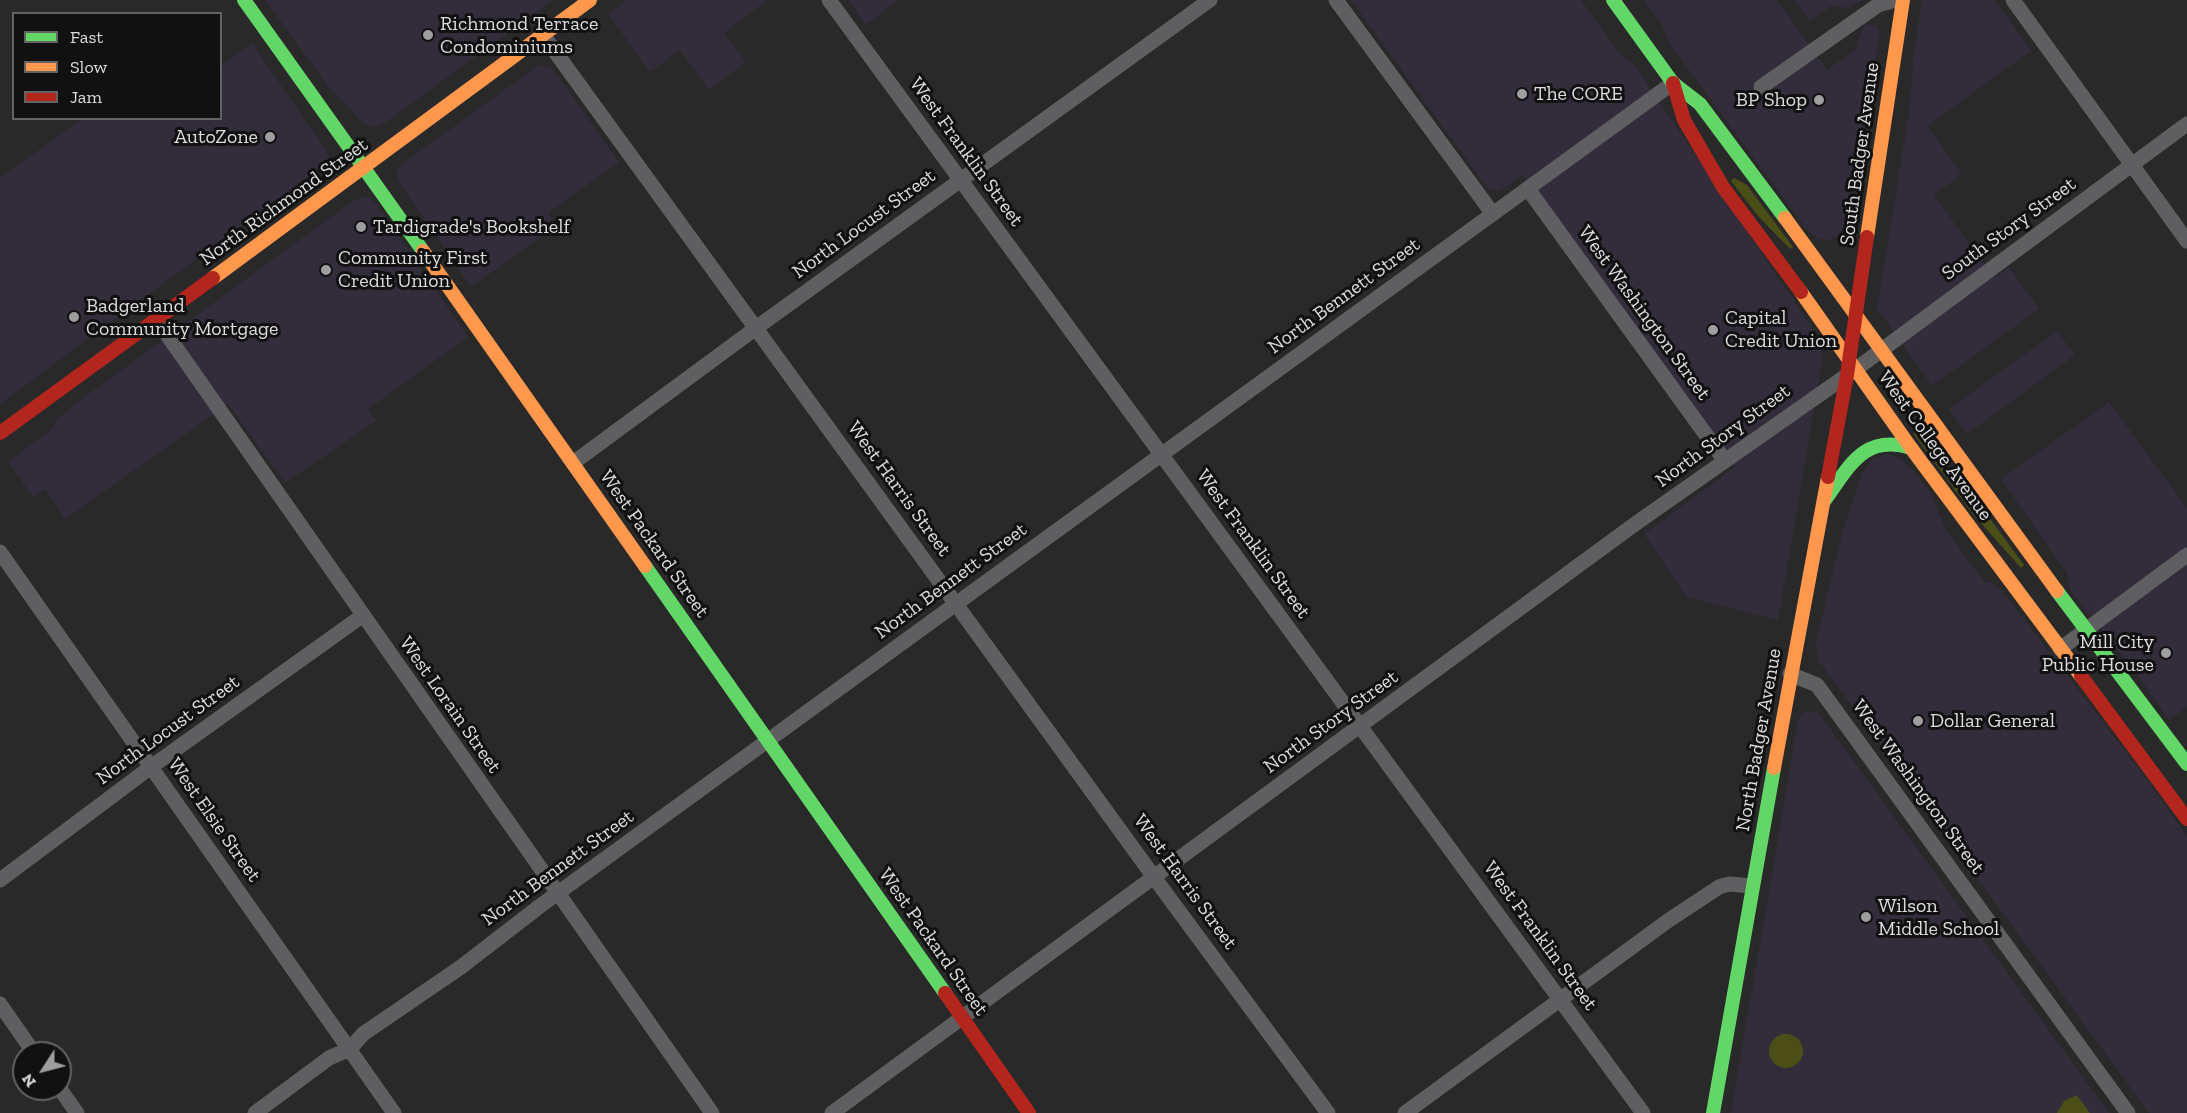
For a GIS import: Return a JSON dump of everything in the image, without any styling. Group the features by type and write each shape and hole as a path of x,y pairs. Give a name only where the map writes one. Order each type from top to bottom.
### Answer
{"main road":[{"name":"West Packard Street","path":"244,0 365,168 1029,1113"},
{"name":"North Richmond Street","path":"0,433 365,168 590,0"},
{"name":"West College Avenue","path":"1613,0 1673,83 1700,104 2187,764"},
{"name":"South Badger Avenue","path":"1851,368 1885,111 1904,0"},
{"name":"West College Avenue","path":"1673,83 1684,120 1723,187 1851,368 2187,819"},
{"name":"North Badger Avenue","path":"1713,1113 1790,674 1851,368"},
{"path":"1825,500 1868,449 1885,442 1911,448"}],"street":[{"name":"West Franklin Street","path":"829,0 1643,1113"},
{"name":"North Locust Street","path":"573,463 1210,0"},
{"path":"1336,0 1493,214"},
{"path":"1761,87 1878,5 1895,0"},
{"path":"2013,0 2187,241"},
{"name":"West Harris Street","path":"543,35 1328,1113"},
{"name":"North Bennett Street","path":"255,1113 329,1058 350,1048 363,1034 461,967 558,893 1673,83"},
{"name":"South Story Street","path":"1851,368 1881,350 2187,124"},
{"name":"West Washington Street","path":"1528,189 1725,461"},
{"name":"West Lorain Street","path":"156,319 712,1113"},
{"name":"North Story Street","path":"832,1113 1851,368"},
{"name":"West Elsie Street","path":"0,552 394,1113"},
{"path":"2060,649 2187,555"},
{"name":"North Locust Street","path":"0,880 151,767 362,616"},
{"name":"West Washington Street","path":"1790,674 1817,684 2128,1113"},
{"path":"1405,1113 1703,897 1729,884 1752,886"},
{"path":"0,1004 26,1041"}],"shaded area":[{"path":"265,0 553,0 386,122 374,127 364,124 329,87"},
{"path":"627,0 767,0 724,33 746,62 709,90 680,50 650,72 608,14"},
{"path":"848,0 898,0 866,25"},
{"path":"1351,0 1581,0 1619,53 1635,65 1811,326 1821,345 1821,366 1778,620 1687,597 1644,534 1735,467 1523,175 1499,191 1488,189"},
{"path":"1644,0 1777,0 1827,70 1856,49 1865,26 1868,24 1877,26 1880,33 1845,223 1838,236 1829,240 1819,239 1807,230 1672,47 1662,25"},
{"path":"1794,0 1862,0 1849,8 1831,6 1810,21"},
{"path":"1922,0 1995,0 2031,51 1927,126 1962,174 1934,195 1994,278 2009,267 2039,309 1932,386 1877,308 1910,107 1913,61"},
{"path":"252,43 332,159 0,404 0,178 81,120 222,120 222,65"},
{"path":"539,65 551,68 555,72 619,162 548,213 556,226 471,287 399,182 396,171 402,164"},
{"path":"1734,178 1747,185 1793,247 1790,249 1758,216 1731,181"},
{"path":"364,196 373,200 379,207 468,337 368,409 376,421 285,483 228,404 65,519 45,489 33,497 8,462 53,428 55,421 71,407 353,201"},
{"path":"2057,331 2075,355 1967,434 1949,409"},
{"path":"2109,402 2187,508 2187,707 2169,720 2138,676 2070,590 2067,573 2001,479"},
{"path":"1917,431 1968,489 2024,565 2021,568 1972,513 1913,433"},
{"path":"1888,454 1901,459 1915,472 1930,492 1946,530 1984,582 1992,583 2001,589 2136,765 2187,836 2187,1113 2149,1113 1819,661 1816,643 1843,530 1863,472 1872,459"},
{"name":"Wilson Middle School","path":"1818,712 2109,1113 1731,1113 1798,722 1802,713"},
{"path":"1786,1034 1798,1039 1803,1051 1798,1063 1786,1068 1774,1063 1769,1051 1774,1039"},
{"path":"2077,1095 2090,1113 2057,1113 2064,1101"}],"traffic: fast":[{"path":"244,0 423,251"},
{"path":"1613,0 1673,83 1700,104 1785,218"},
{"path":"1825,500 1850,465 1869,449 1881,445 1911,448"},
{"path":"645,566 945,993"},
{"path":"2057,591 2187,764"},
{"path":"1713,1113 1774,768"}],"traffic: slow":[{"path":"213,278 590,0"},
{"path":"1867,237 1903,0"},
{"path":"1785,218 2057,591"},
{"path":"423,251 645,566"},
{"path":"1801,292 1911,448 2081,676"},
{"path":"1774,768 1828,477"}],"traffic: jam":[{"path":"1673,83 1684,120 1723,187 1801,292"},
{"path":"1828,477 1847,375 1867,237"},
{"path":"0,433 213,278"},
{"path":"2081,676 2187,819"},
{"path":"945,993 1029,1113"}],"place":[{"name":"Richmond Terrace Condominiums","path":"428,35"},
{"name":"The CORE","path":"1522,94"},
{"name":"BP Shop","path":"1819,100"},
{"name":"AutoZone","path":"270,137"},
{"name":"Tardigrade's Bookshelf","path":"361,227"},
{"name":"Community First Credit Union","path":"326,270"},
{"name":"Badgerland Community Mortgage","path":"74,317"},
{"name":"Capital Credit Union","path":"1713,330"},
{"name":"Mill City Public House","path":"2166,653"},
{"name":"Dollar General","path":"1918,721"},
{"name":"Wilson Middle School","path":"1866,917"}]}
